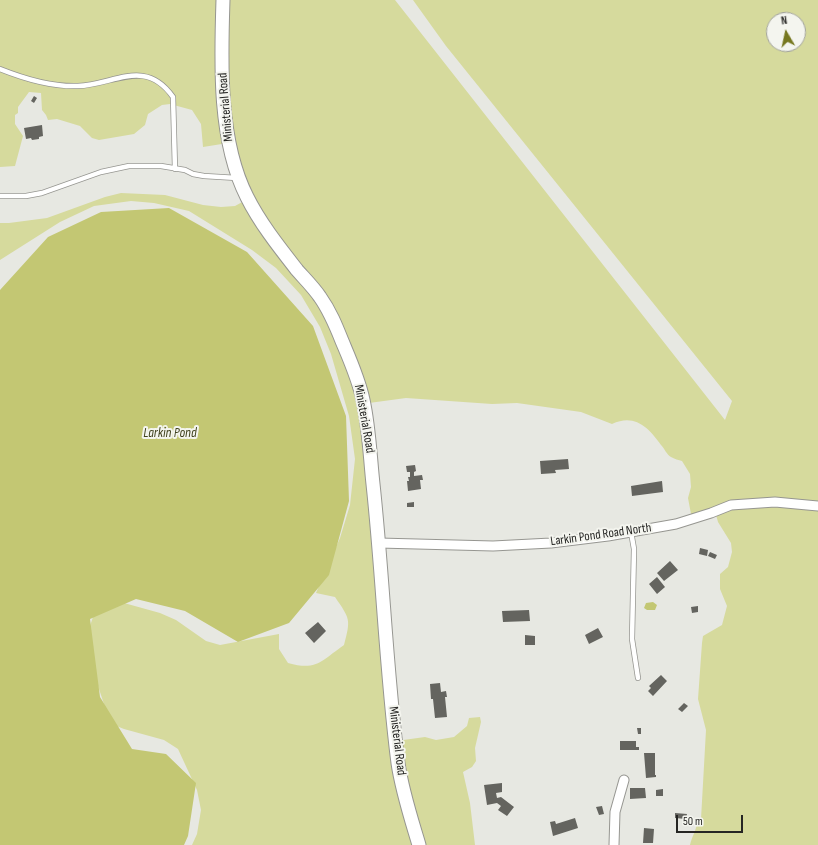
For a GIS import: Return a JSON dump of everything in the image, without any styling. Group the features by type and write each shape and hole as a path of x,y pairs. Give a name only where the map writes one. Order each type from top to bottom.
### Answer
{"main road":[{"name":"Ministerial Road","path":"223,0 222,30 226,121 230,149 239,178 247,197 260,219 298,272 320,296 327,307 348,354 363,398 380,543 394,730 403,787 418,845"}],"street":[{"name":"Larkin Pond Road North","path":"380,543 494,546 551,543 608,536 683,522 731,504 775,502 818,506"},
{"path":"614,845 614,812 624,780"}],"lane":[{"path":"0,70 45,84 78,86 125,76 152,77 167,89 173,97 175,169"},
{"path":"0,196 20,196 42,193 101,172 129,166 160,166 204,176 239,178"},
{"path":"631,532 634,549 632,639 638,678"}],"shaded area":[{"path":"0,0 395,0 725,420 732,401 446,46 413,0 818,0 818,845 690,845 698,819 701,819 706,730 698,699 703,636 722,625 727,606 720,589 720,574 728,567 732,552 731,543 718,522 715,511 694,517 691,514 688,498 691,487 690,474 682,461 670,456 652,433 641,424 634,421 620,421 612,424 581,412 517,403 492,404 406,398 369,403 396,741 425,737 436,740 454,737 467,726 469,718 480,717 481,722 475,748 476,761 472,767 463,772 470,803 475,845 192,845 197,834 201,810 197,790 178,749 164,740 114,725 108,716 84,644 94,614 124,603 160,613 176,620 206,641 220,645 279,634 279,649 288,663 306,666 324,660 344,645 348,630 348,620 344,610 335,597 316,593 340,538 350,505 355,459 349,416 331,354 320,327 301,295 276,268 252,250 189,211 154,203 131,201 94,206 60,222 0,260 0,223 47,218 105,197 121,193 165,195 203,205 221,207 235,206 246,200 228,143 203,147 201,124 192,110 170,104 162,105 148,114 145,125 134,134 99,140 92,138 80,126 57,119 48,120 42,110 41,93 29,92 18,107 18,113 15,115 15,124 23,136 15,166 0,167"}],"water":[{"name":"Larkin Pond","path":"169,208 247,252 313,326 346,416 349,501 329,575 289,623 238,642 185,611 136,599 90,619 100,697 132,749 166,754 196,783 188,836 184,845 0,845 0,290 48,237 101,212"},
{"path":"653,602 657,605 655,610 647,610 644,608 646,603"}],"building":[{"path":"34,96 37,98 34,103 31,101"},
{"path":"42,125 43,136 39,137 39,139 26,139 24,128"},
{"path":"568,459 569,469 555,470 556,473 541,474 540,461"},
{"path":"415,465 416,471 414,472 414,476 422,475 423,480 420,480 421,489 408,491 407,481 409,481 408,477 410,477 410,472 407,472 406,466"},
{"path":"662,481 663,492 632,496 631,486"},
{"path":"414,502 414,507 407,507 407,503"},
{"path":"700,548 708,550 707,556 699,554"},
{"path":"710,552 717,555 715,559 708,556"},
{"path":"670,561 678,570 664,581 657,573"},
{"path":"657,577 665,587 657,594 649,584"},
{"path":"698,606 698,612 692,613 691,607"},
{"path":"529,610 530,621 503,622 502,611"},
{"path":"318,622 326,631 314,643 305,633"},
{"path":"598,628 603,637 589,644 585,635"},
{"path":"525,635 535,636 535,645 525,645"},
{"path":"661,675 667,681 653,696 648,691 651,688 649,686"},
{"path":"440,683 441,692 446,691 447,697 445,697 447,717 435,718 430,684"},
{"path":"684,703 688,706 682,712 678,709"},
{"path":"637,728 641,728 641,734 638,734"},
{"path":"620,741 636,741 636,747 639,747 639,750 620,750"},
{"path":"644,753 655,753 656,777 646,778"},
{"path":"502,783 502,792 496,793 497,798 501,797 514,807 507,816 498,810 501,806 497,803 487,805 484,785"},
{"path":"630,788 645,788 646,798 630,799"},
{"path":"663,789 663,796 656,796 656,790"},
{"path":"602,806 604,814 599,815 596,807"},
{"path":"675,813 687,814 686,819 675,818"},
{"path":"575,818 578,828 553,836 550,822 555,821 556,824"},
{"path":"644,828 654,829 653,843 643,843"}]}
